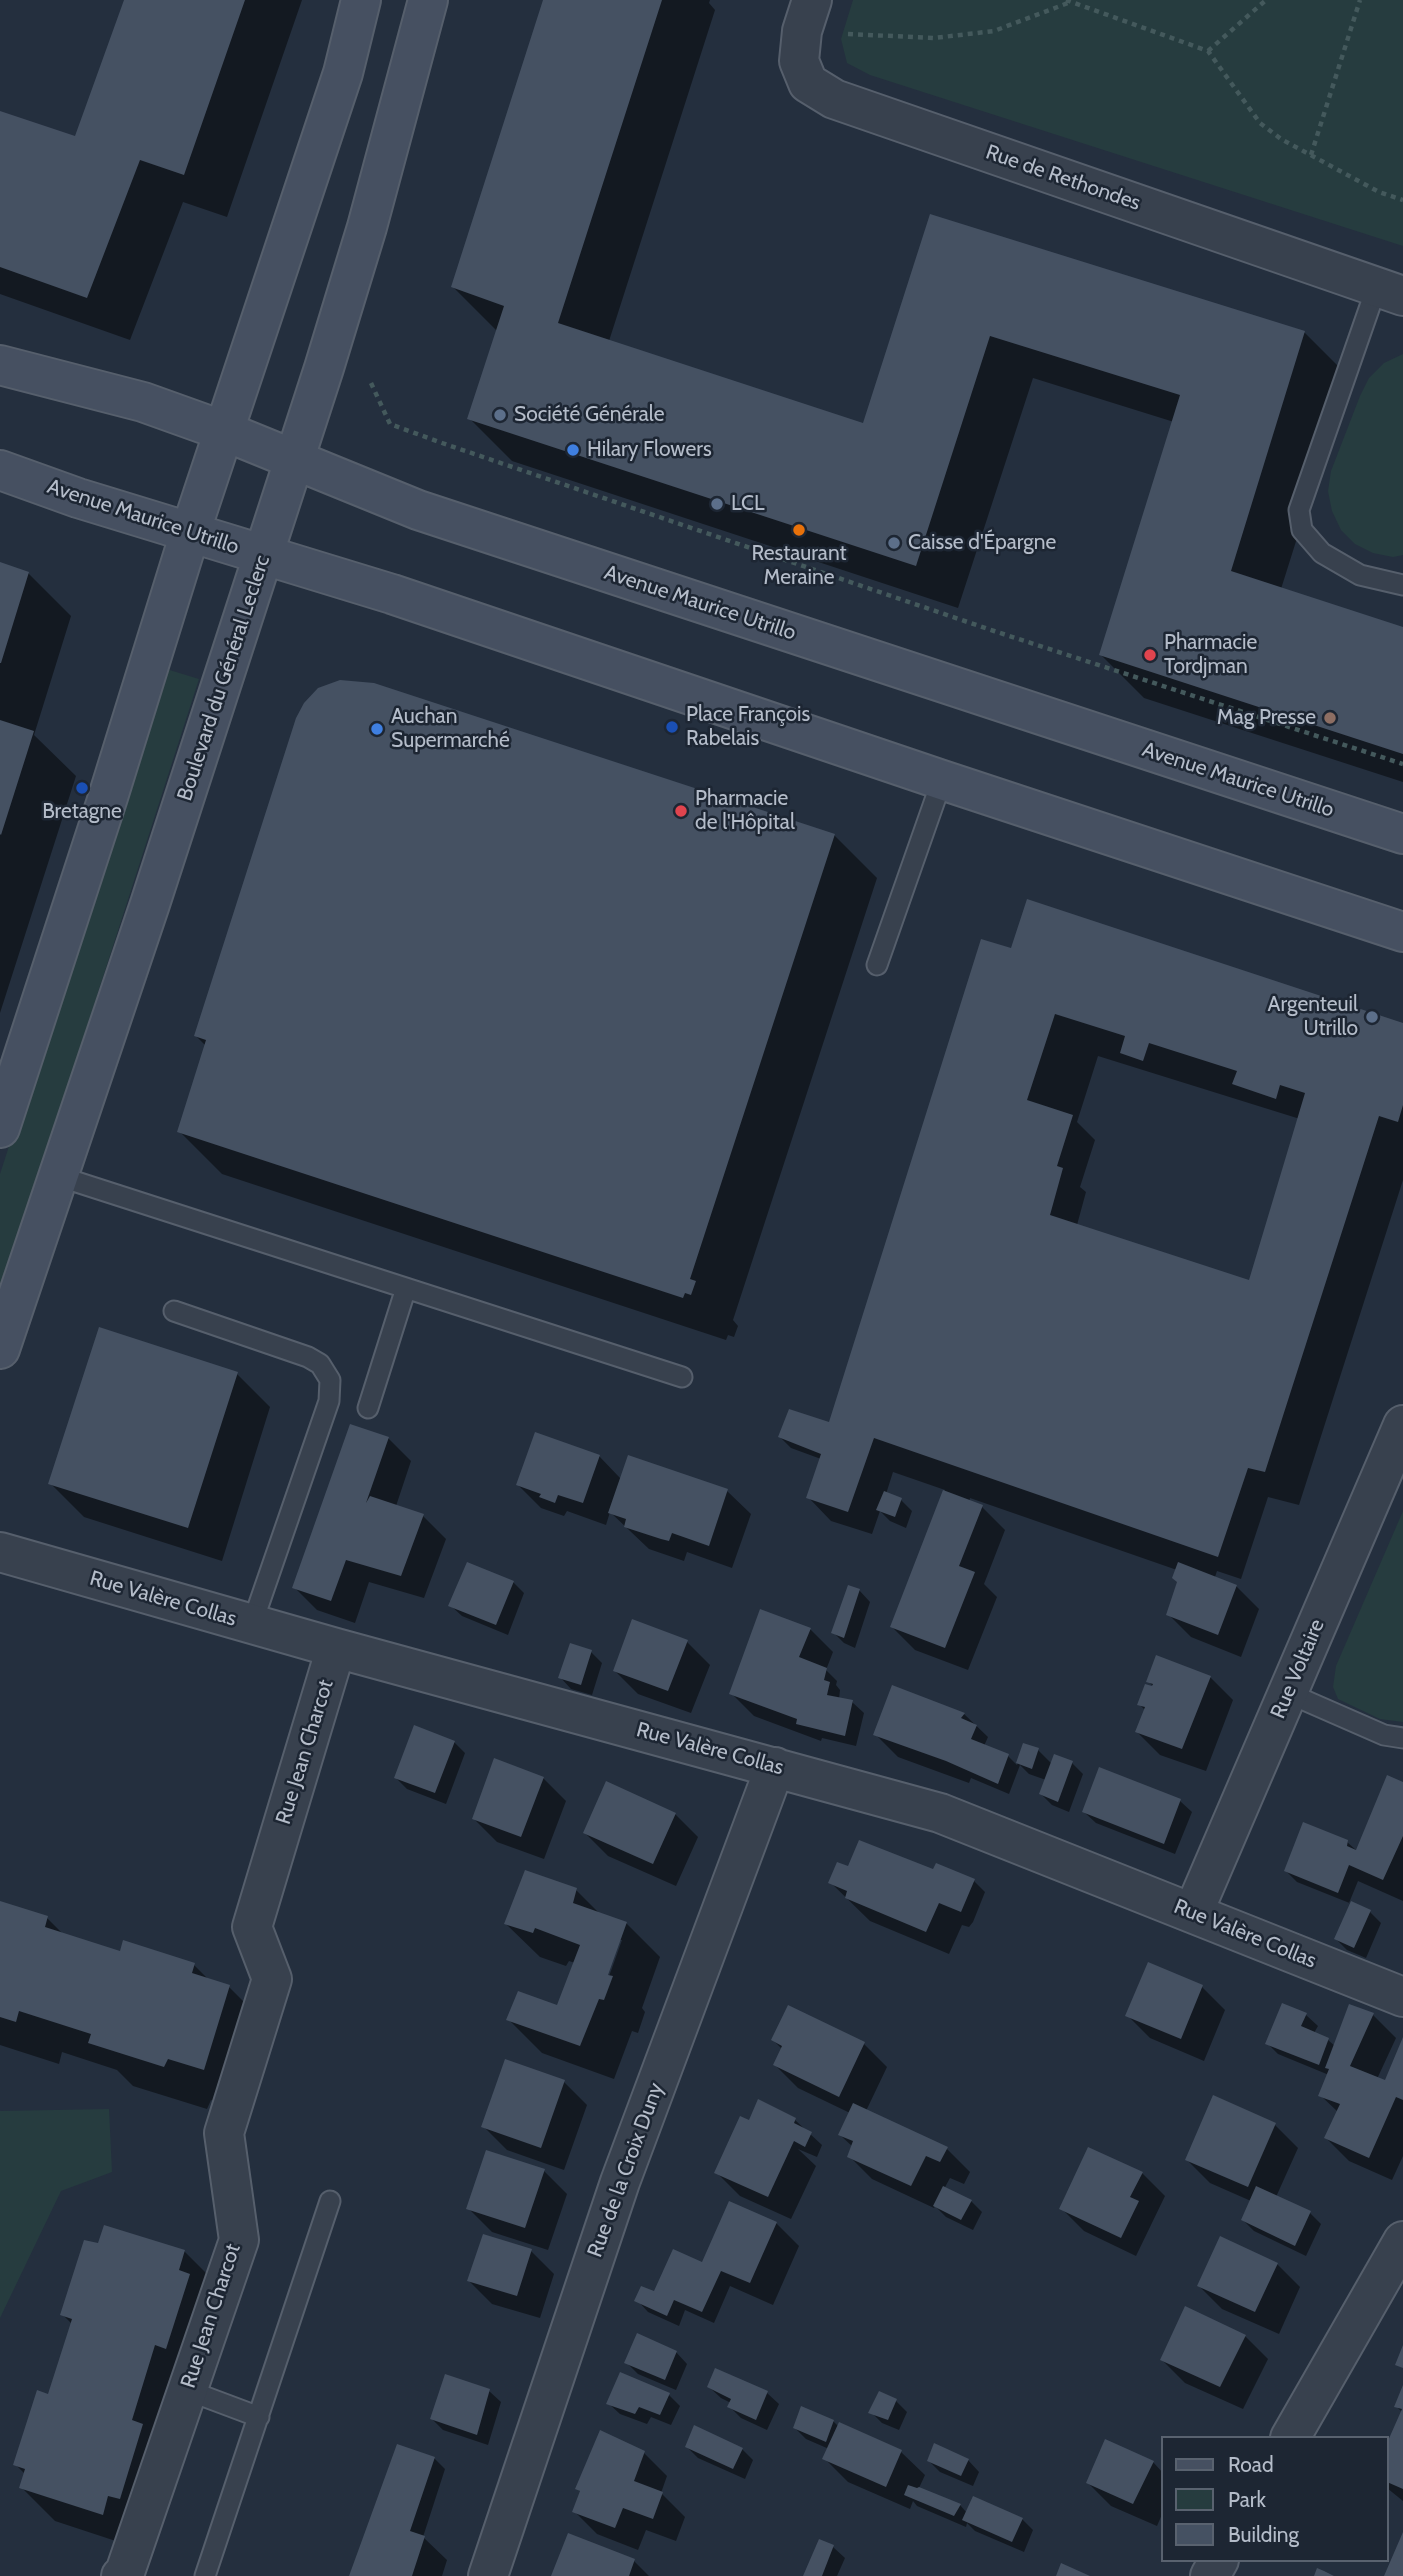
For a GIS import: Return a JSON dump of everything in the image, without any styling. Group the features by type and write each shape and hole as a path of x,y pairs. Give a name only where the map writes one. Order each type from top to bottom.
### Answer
{"street":[{"path":"0,1128 112,785 190,533 343,73 361,0"},
{"name":"Boulevard du Général Leclerc","path":"0,1349 264,555 368,227 428,0"},
{"name":"Rue de Rethondes","path":"807,16 799,61 808,83 834,99 1390,291"},
{"name":"Avenue Maurice Utrillo","path":"0,365 143,402 224,431 418,510 1403,834"},
{"name":"Avenue Maurice Utrillo","path":"0,470 78,498 430,607 1403,932"},
{"name":"Rue Voltaire","path":"1193,1913 1403,1425"},
{"name":"Rue Valère Collas","path":"0,1552 336,1648 940,1813 1403,1997"},
{"name":"Rue Jean Charcot","path":"121,2576 124,2575 239,2239 224,2133 272,1979 253,1927 336,1648"},
{"name":"Rue de la Croix Duny","path":"488,2576 620,2182 775,1767"},
{"path":"1291,2436 1403,2241"}],"lane":[{"path":"1390,291 1298,510 1302,530 1322,553 1360,575 1403,585"},
{"path":"877,965 942,780"},
{"path":"58,1175 682,1377"},
{"path":"368,1408 406,1288"},
{"path":"174,1311 308,1357 320,1364 330,1380 329,1401 252,1624"},
{"path":"1288,1693 1384,1735 1403,1738"},
{"path":"205,2576 330,2202"},
{"path":"187,2390 258,2417"}],"path":[{"path":"1208,51 1266,0"},
{"path":"1311,155 1360,0"},
{"path":"807,16 934,38 994,31 1067,1 1208,51 1260,123 1281,139 1379,192 1403,200"},
{"path":"371,383 390,424 994,631 1403,764"}],"green space":[{"path":"853,0 1403,0 1403,246 870,75 847,63 841,39"},
{"path":"1403,354 1403,555 1393,557 1373,553 1355,544 1341,530 1332,511 1328,491 1331,471 1369,378 1384,363"},
{"path":"163,668 199,679 0,1297 0,1174"},
{"path":"1403,1511 1403,1722 1380,1719 1338,1699 1333,1687 1336,1666"},
{"path":"109,2109 112,2172 61,2191 0,2318 0,2111"}],"building":[{"path":"124,0 245,0 184,175 140,160 87,298 0,267 0,111 75,136"},
{"path":"543,0 662,0 558,323 863,423 930,214 1305,331 1231,571 1403,627 1403,754 1099,655 1180,395 990,336 916,566 467,419 504,306 451,287"},
{"path":"0,562 29,572 1,663 0,663"},
{"path":"340,680 374,683 835,834 690,1279 696,1281 691,1295 685,1293 683,1298 177,1132 206,1040 194,1036 296,718 304,703 318,688"},
{"path":"0,720 34,731 1,835 0,834"},
{"path":"1027,899 1403,1023 1403,1105 1398,1122 1379,1116 1265,1472 1248,1468 1218,1557 874,1438 848,1512 806,1498 821,1454 778,1437 789,1409 829,1422 981,939 1011,948","holes":["1055,1014 1125,1036 1120,1053 1143,1061 1149,1043 1237,1071 1232,1084 1276,1099 1280,1085 1305,1093 1249,1280 1050,1215 1063,1168 1057,1166 1073,1115 1027,1100"]},
{"path":"99,1327 238,1372 188,1528 48,1484"},
{"path":"350,1424 389,1437 366,1503 370,1496 424,1514 401,1576 346,1560 331,1601 292,1588"},
{"path":"535,1432 600,1455 583,1503 558,1495 555,1503 539,1497 541,1494 516,1485"},
{"path":"628,1455 728,1489 709,1546 672,1533 669,1541 624,1527 626,1519 608,1513"},
{"path":"943,1490 983,1505 959,1566 975,1572 945,1648 890,1627"},
{"path":"884,1491 902,1498 895,1517 876,1510"},
{"path":"467,1562 514,1581 496,1625 448,1606"},
{"path":"1178,1562 1237,1585 1218,1635 1166,1615 1177,1582 1172,1578"},
{"path":"848,1585 860,1589 844,1638 831,1633"},
{"path":"760,1609 811,1628 799,1657 827,1668 824,1680 830,1682 827,1695 853,1700 845,1736 796,1724 797,1719 729,1694"},
{"path":"632,1619 688,1640 668,1691 613,1671"},
{"path":"570,1643 592,1650 581,1685 558,1678"},
{"path":"1156,1655 1211,1676 1182,1749 1135,1732 1145,1707 1137,1705 1145,1684 1153,1684 1146,1682"},
{"path":"892,1685 965,1713 961,1718 977,1725 971,1739 1009,1754 998,1784 946,1761 873,1735"},
{"path":"414,1725 455,1741 435,1793 394,1778"},
{"path":"1023,1743 1039,1748 1032,1769 1016,1763"},
{"path":"1054,1754 1073,1761 1058,1802 1039,1794"},
{"path":"494,1758 544,1777 521,1837 472,1819"},
{"path":"1099,1767 1181,1799 1164,1844 1082,1812"},
{"path":"1387,1775 1403,1782 1403,1836 1383,1880 1349,1865 1338,1893 1284,1871 1303,1822 1348,1840 1347,1846 1356,1850"},
{"path":"606,1781 676,1813 653,1864 583,1833"},
{"path":"859,1840 933,1869 936,1863 975,1879 961,1912 939,1903 926,1932 845,1898 847,1891 828,1883 837,1862 848,1866"},
{"path":"525,1870 577,1888 573,1903 627,1922 608,1975 613,1976 604,2000 599,1999 580,2046 506,2020 518,1991 557,2005 580,1945 535,1928 533,1933 504,1924"},
{"path":"0,1901 48,1916 45,1927 120,1951 123,1940 195,1963 192,1973 230,1985 204,2070 168,2059 164,2067 88,2043 91,2034 19,2011 16,2022 0,2017"},
{"path":"1351,1901 1371,1910 1354,1948 1334,1939"},
{"path":"1148,1962 1203,1985 1181,2039 1125,2016"},
{"path":"1282,2003 1307,2013 1301,2026 1329,2038 1319,2065 1265,2044"},
{"path":"1349,2004 1374,2013 1350,2066 1385,2080 1403,2037 1403,2100 1396,2097 1369,2158 1324,2138 1340,2104 1318,2096 1329,2069 1325,2068"},
{"path":"788,2005 865,2042 839,2097 773,2065 782,2046 771,2040"},
{"path":"505,2059 565,2080 541,2148 481,2127"},
{"path":"1213,2095 1276,2123 1248,2187 1185,2160"},
{"path":"758,2099 796,2118 794,2123 812,2132 805,2147 794,2141 768,2197 714,2173 740,2116 749,2120"},
{"path":"853,2103 948,2147 940,2162 926,2156 911,2186 847,2157 853,2141 838,2135"},
{"path":"1088,2147 1143,2172 1130,2197 1139,2201 1121,2238 1059,2209"},
{"path":"486,2150 545,2169 525,2228 466,2209"},
{"path":"943,2186 972,2200 961,2220 933,2206"},
{"path":"1256,2186 1311,2211 1295,2246 1241,2220"},
{"path":"729,2201 777,2222 750,2283 721,2271 702,2312 674,2300 667,2316 634,2301 641,2286 654,2291 673,2249 702,2262"},
{"path":"104,2225 185,2250 179,2270 190,2274 166,2349 155,2345 132,2420 143,2424 120,2499 108,2496 103,2515 19,2488 25,2469 13,2465 37,2390 48,2394 72,2319 60,2315 84,2240 98,2243"},
{"path":"483,2234 532,2249 517,2296 467,2281"},
{"path":"1220,2236 1278,2263 1255,2312 1197,2286"},
{"path":"1185,2306 1246,2335 1220,2387 1160,2360"},
{"path":"637,2333 677,2351 665,2380 624,2363"},
{"path":"1403,2345 1403,2368 1395,2365"},
{"path":"715,2368 768,2391 756,2420 727,2407 731,2399 707,2387"},
{"path":"620,2372 670,2393 660,2415 639,2407 635,2414 606,2404"},
{"path":"445,2374 490,2389 477,2435 430,2419"},
{"path":"1403,2385 1403,2489 1389,2483 1389,2438 1402,2409 1394,2407"},
{"path":"879,2391 897,2399 888,2420 868,2413"},
{"path":"801,2406 834,2420 826,2442 793,2428"},
{"path":"839,2422 902,2450 886,2487 822,2459"},
{"path":"694,2425 743,2448 733,2469 685,2447"},
{"path":"600,2430 645,2451 634,2481 663,2492 653,2519 623,2508 615,2528 572,2512 580,2491 575,2489"},
{"path":"1105,2439 1154,2461 1133,2504 1086,2483"},
{"path":"934,2443 969,2459 961,2476 927,2461"},
{"path":"397,2444 435,2457 410,2531 425,2536 412,2576 349,2576"},
{"path":"908,2485 961,2504 954,2516 904,2495"},
{"path":"973,2496 1023,2518 1012,2542 962,2520"},
{"path":"1403,2532 1403,2576 1384,2576"},
{"path":"568,2533 635,2559 629,2576 551,2576"},
{"path":"819,2539 834,2545 822,2576 803,2576"},
{"path":"1061,2563 1090,2576 1056,2576"},
{"path":"1317,2568 1324,2571 1334,2576 1314,2576"}],"place":[{"name":"Société Générale","path":"500,415"},
{"name":"Hilary Flowers","path":"573,450"},
{"name":"LCL","path":"717,504"},
{"name":"Restaurant Meraine","path":"799,530"},
{"name":"Caisse d'Épargne","path":"894,543"},
{"name":"Pharmacie Tordjman","path":"1150,655"},
{"name":"Mag Presse","path":"1330,718"},
{"name":"Place François Rabelais","path":"672,727"},
{"name":"Auchan Supermarché","path":"377,729"},
{"name":"Bretagne","path":"82,788"},
{"name":"Pharmacie de l'Hôpital","path":"681,811"},
{"name":"Argenteuil Utrillo","path":"1372,1017"}]}
